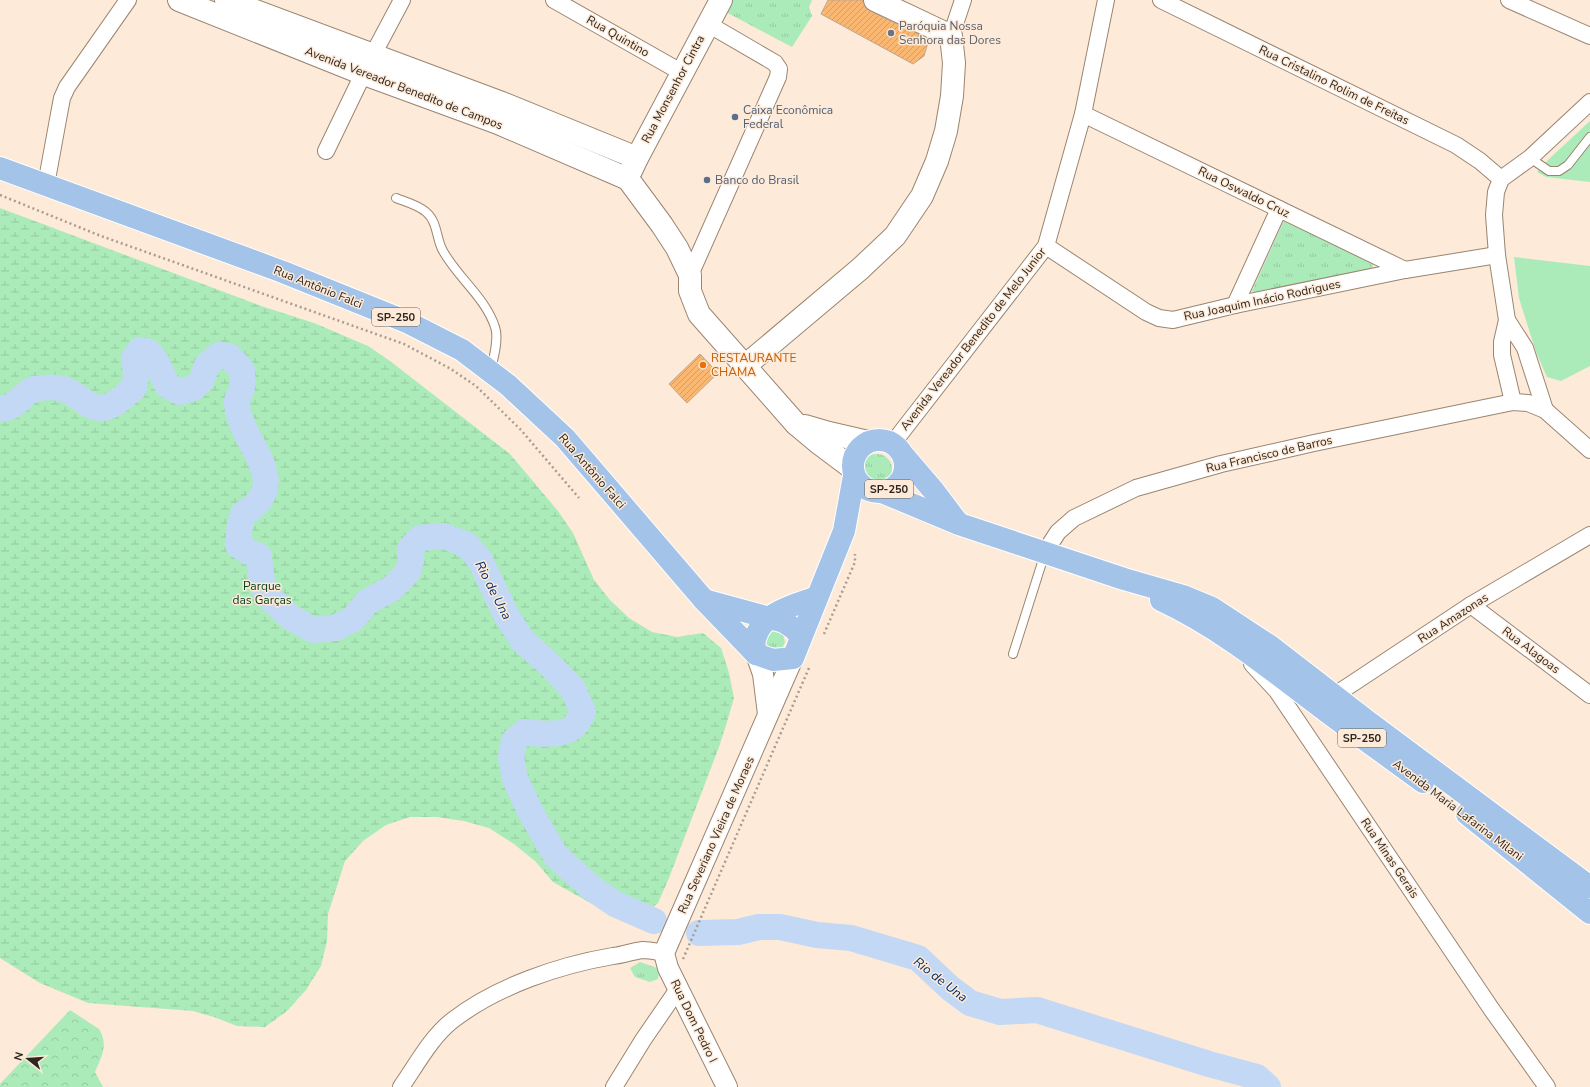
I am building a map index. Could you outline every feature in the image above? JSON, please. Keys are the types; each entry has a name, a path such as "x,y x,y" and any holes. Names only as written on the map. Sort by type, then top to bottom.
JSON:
{"main road":[{"name":"Avenida Vereador Benedito de Campos","path":"179,0 368,64 500,113 637,158"},
{"name":"Avenida Vereador Benedito de Campos","path":"226,0 368,64"},
{"name":"Rua Monsenhor Cintra","path":"628,179 637,158 681,72 720,0"},
{"path":"746,365 860,269 895,236 922,196 937,160 946,131 952,96 954,63 951,36 875,0"},
{"name":"Avenida Vereador Benedito de Campos","path":"500,113 628,179"},
{"name":"Rua Antônio Falci","path":"0,168 283,272 407,322 462,350 508,385 565,438 704,600 756,654 773,660 793,658"},
{"path":"628,179 673,242 690,275 690,291 699,314 746,365 796,424 853,472"},
{"path":"796,424 868,442 880,439 898,449"},
{"name":"SP-250","path":"868,442 856,452 853,472 859,484 866,489 878,492 959,524 1045,552"},
{"name":"SP-250","path":"878,492 897,486 905,472 898,449"},
{"name":"SP-250","path":"898,449 959,524"},
{"name":"Rua Severiano Vieira de Moraes","path":"793,658 844,531 853,472"},
{"name":"Rua Severiano Vieira de Moraes","path":"844,531 878,492"},
{"name":"Avenida Maria Lafarina Milani","path":"1045,552 1124,579 1183,596 1212,608 1270,646 1326,701"},
{"name":"Avenida Maria Lafarina Milani","path":"1124,579 1149,595 1172,606 1224,636 1272,669 1326,701 1579,887 1590,913"},
{"name":"Rua Severiano Vieira de Moraes","path":"756,654 755,640 759,629 769,618 780,610 817,597"},
{"path":"704,600 784,622 801,636"}],"street":[{"path":"46,185 60,106 67,87 128,0"},
{"path":"326,151 368,64 402,0"},
{"name":"Rua Quintino","path":"554,0 681,72"},
{"path":"951,36 963,0"},
{"name":"Avenida Vereador Benedito de Melo Junior","path":"898,449 1046,246 1083,114 1106,0"},
{"name":"Rua Cristalino Rolim de Freitas","path":"1161,0 1456,145 1480,161 1502,179"},
{"path":"1509,0 1590,36"},
{"path":"690,275 778,77 779,69 775,63 708,24"},
{"path":"1513,402 1502,355 1502,342 1507,320 1497,254 1494,215 1496,192 1502,179 1530,158 1590,102"},
{"name":"Rua Oswaldo Cruz","path":"1083,114 1405,270"},
{"path":"1235,305 1279,209"},
{"name":"Rua Joaquim Inácio Rodrigues","path":"1046,246 1146,312 1160,318 1172,320 1235,305 1405,270 1497,254"},
{"path":"1507,320 1525,348 1545,410"},
{"name":"Rua Francisco de Barros","path":"1045,552 1058,532 1074,518 1136,488 1221,464 1306,444 1513,402 1528,403 1545,410 1590,450"},
{"name":"Rua Amazonas","path":"1326,701 1471,605 1590,534"},
{"name":"Rua Alagoas","path":"1471,605 1590,695"},
{"name":"Rua Minas Gerais","path":"1224,636 1277,691 1492,1010 1548,1087"},
{"path":"1270,646 1272,669 1277,691"},
{"name":"Rua Severiano Vieira de Moraes","path":"756,654 764,680 768,718"},
{"name":"Rua Severiano Vieira de Moraes","path":"664,953 793,658"},
{"path":"401,1087 436,1037 453,1020 511,986 564,967 593,959 643,950 664,953"},
{"name":"Rua Dom Pedro I","path":"664,953 668,968 727,1087"},
{"path":"614,1087 643,1040 678,989"}],"lane":[{"path":"1530,158 1549,171 1559,171 1568,165 1590,138"},
{"path":"396,198 427,212 435,225 442,249 450,264 483,302 496,328 496,350 490,372"},
{"path":"1013,654 1045,552"}],"path":[{"path":"0,195 101,236 404,344 451,369 476,386 521,430 579,498"}],"green space":[{"path":"727,0 812,0 809,7 812,16 792,47 722,10"},
{"path":"1590,121 1590,182 1546,177 1537,172 1549,159"},
{"name":"Parque das Garças","path":"0,208 261,306 314,323 368,346 390,361 510,454 558,511 573,533 594,580 610,600 629,618 652,632 677,637 703,633 721,648 729,673 734,698 719,747 658,903 633,924 610,914 553,882 536,862 514,844 489,828 464,821 437,817 410,817 386,825 363,841 345,861 328,914 327,941 321,966 306,990 287,1011 265,1027 237,1026 193,1011 88,1003 40,983 0,958"},
{"path":"1285,218 1373,262 1372,271 1259,294 1252,291"},
{"path":"1514,257 1590,266 1590,366 1561,381 1547,377 1536,352 1519,298"},
{"path":"877,454 888,458 892,469 888,480 877,484 866,480 862,469 866,458"},
{"path":"776,629 783,635 785,642 782,649 768,653 760,637 763,633"},
{"path":"640,962 660,969 658,979 650,982 635,977 630,968"},
{"path":"70,1010 99,1029 102,1035 104,1046 100,1062 95,1072 103,1087 0,1087 0,1084"}],"building":[{"name":"Paróquia Nossa Senhora das Dores","path":"828,0 863,0 865,7 870,11 929,39 924,56 913,64 821,14"},
{"path":"700,354 718,373 687,403 669,384"}],"waterway":[{"name":"Rio de Una","path":"0,409 11,406 34,389 48,387 66,390 94,407 100,408 112,405 134,388 136,374 134,358 140,350 149,352 156,361 167,385 180,392 194,388 201,381 207,365 219,355 229,356 242,370 242,388 237,401 240,418 261,461 265,475 265,489 258,502 243,514 240,525 238,545 259,556 261,577 266,594 290,617 313,630 335,628 353,619 367,602 391,589 408,572 411,560 410,549 420,538 444,536 467,545 480,560 506,615 523,641 550,665 573,689 583,712 576,724 566,731 552,734 524,732 514,741 511,757 515,779 530,811 556,856 593,889 615,904 654,921"},
{"name":"Rio de Una","path":"699,933 738,932 759,927 780,927 817,935 851,938 918,958 950,988 970,1003 1000,1012 1037,1010 1209,1064 1257,1077 1268,1087"}],"place":[{"name":"Paróquia Nossa Senhora das Dores","path":"891,33"},
{"name":"Caixa Econômica Federal","path":"735,117"},
{"name":"Banco do Brasil","path":"707,180"},
{"name":"RESTAURANTE CHAMA","path":"703,365"}]}
